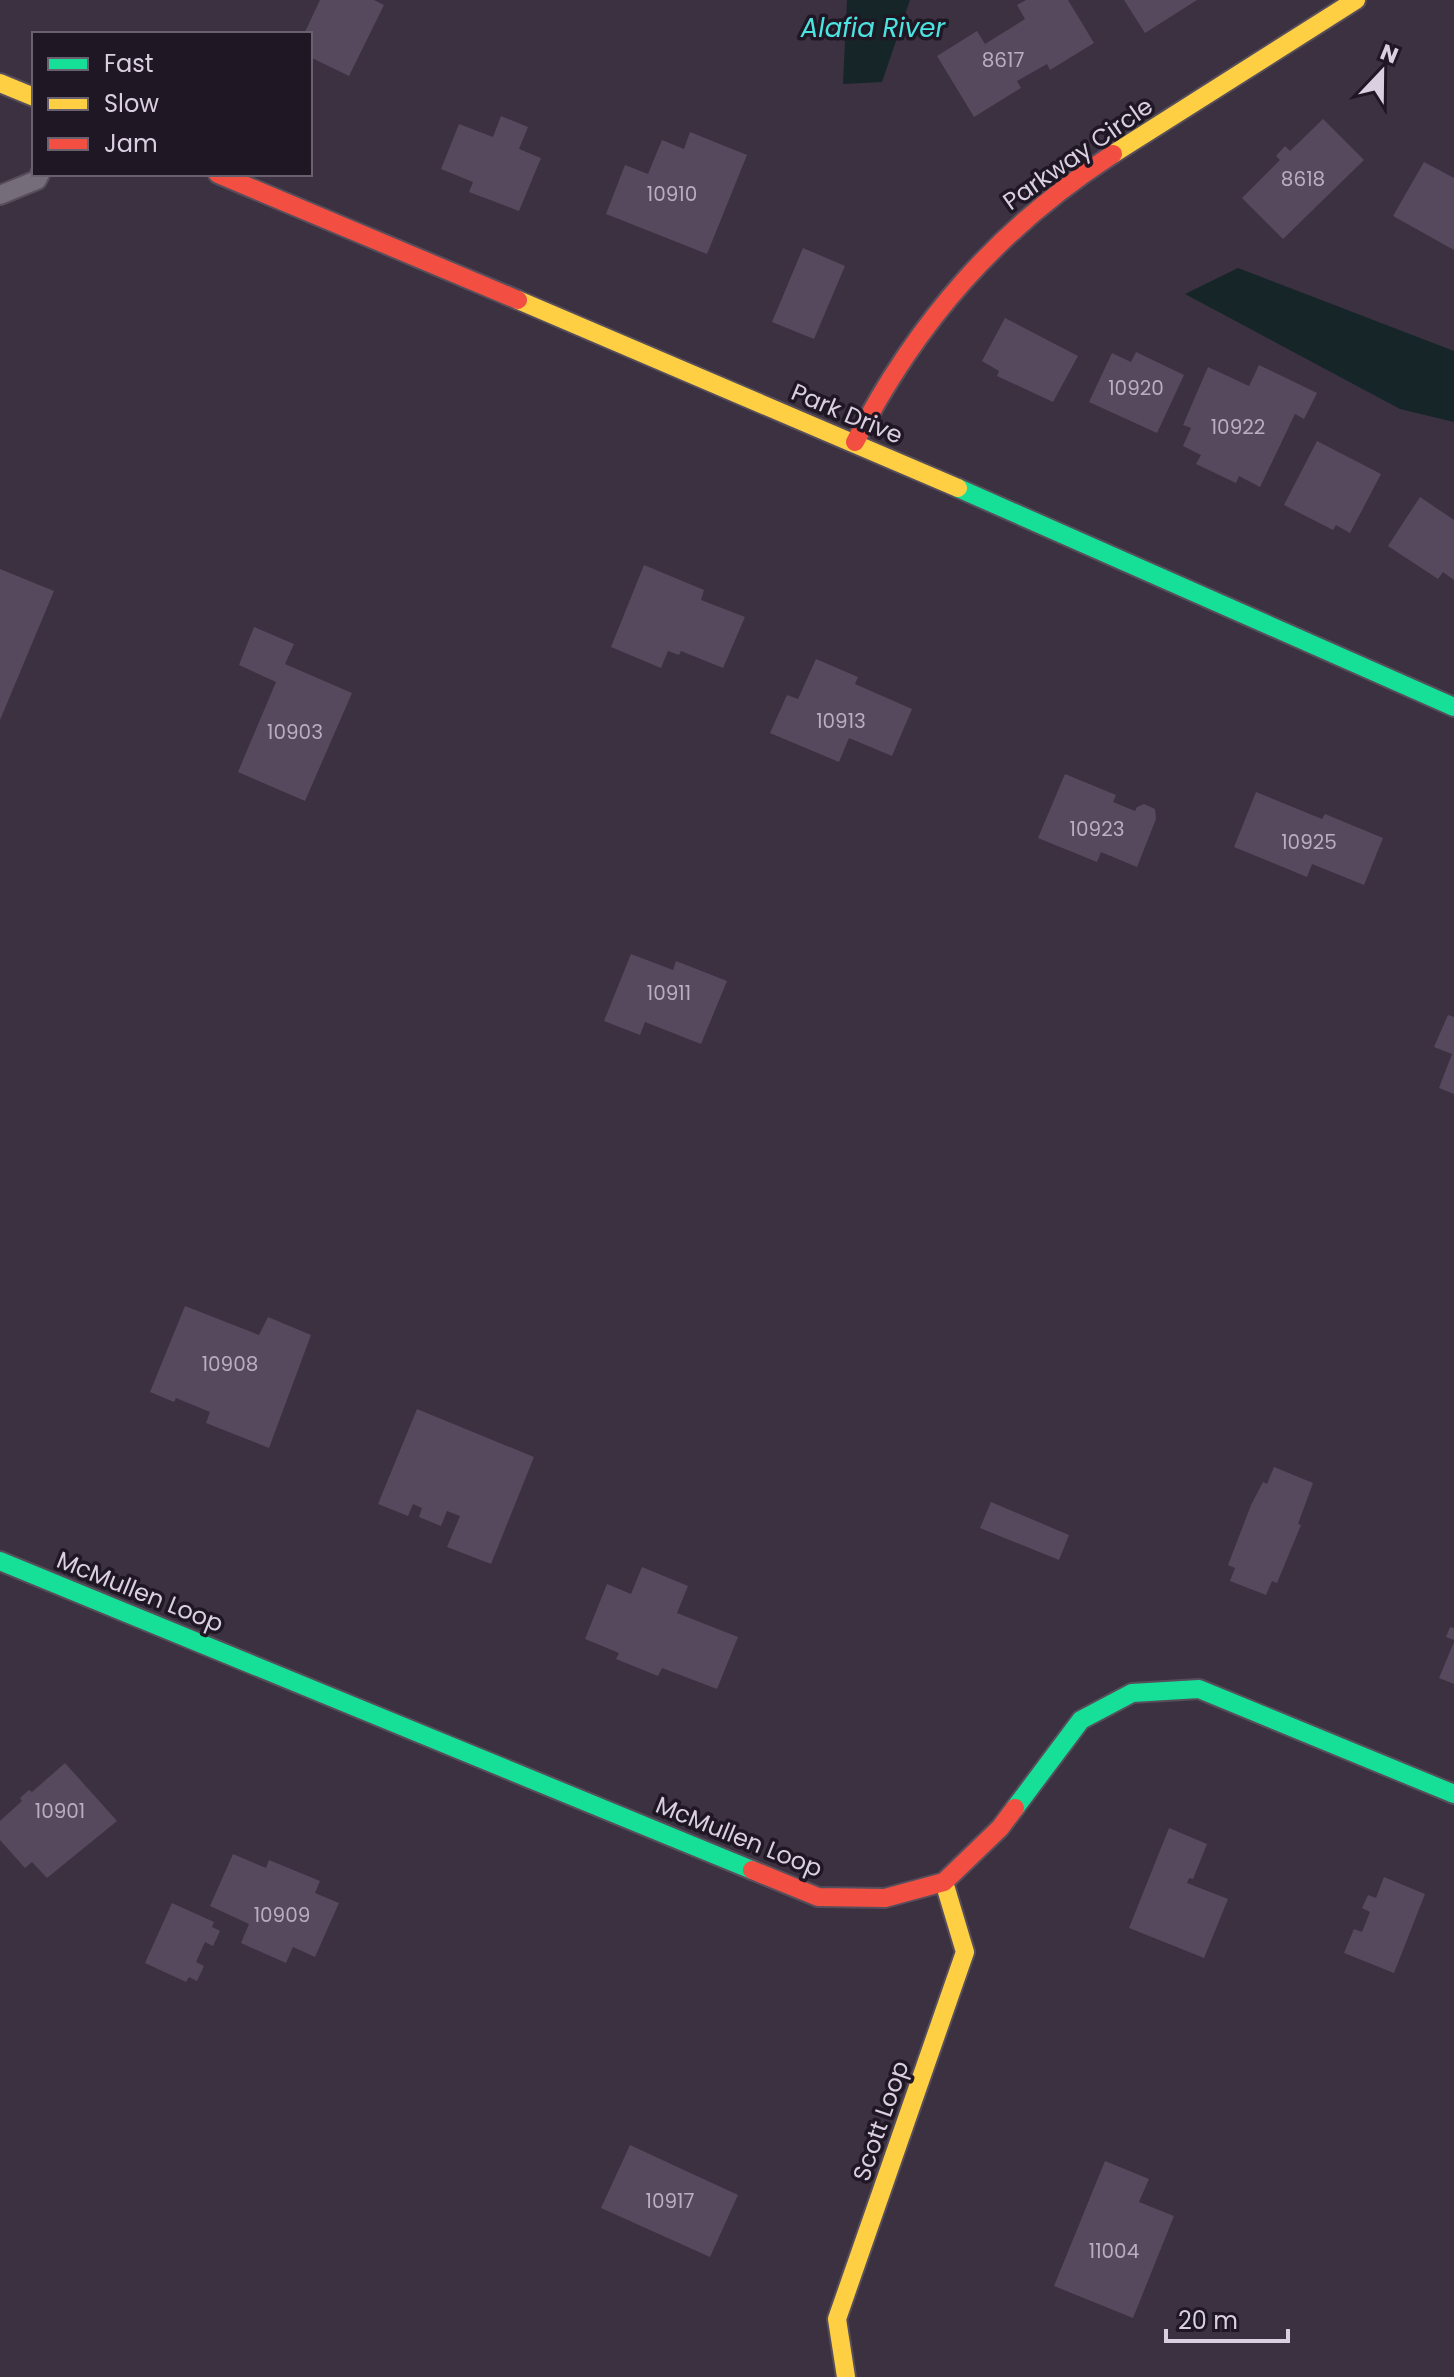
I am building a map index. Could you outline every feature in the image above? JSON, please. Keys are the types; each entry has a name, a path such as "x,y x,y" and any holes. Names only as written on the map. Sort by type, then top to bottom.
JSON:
{"street":[{"name":"Parkway Circle","path":"855,442 878,395 943,300 1004,237 1095,165 1356,0"},
{"path":"0,83 32,96"},
{"name":"Park Drive","path":"223,176 855,442 1454,707"},
{"name":"McMullen Loop","path":"0,1561 818,1897 885,1898 944,1882 1000,1828 1081,1720 1132,1693 1199,1689 1454,1794"},
{"name":"Scott Loop","path":"846,2377 837,2319 965,1952 944,1882"}],"lane":[{"path":"0,195 37,180 39,176"}],"water":[{"name":"Alafia River","path":"847,0 910,0 882,82 843,84"},
{"path":"1238,268 1454,351 1454,422 1400,409 1185,294"}],"building":[{"path":"320,0 374,0 384,5 349,76 312,58 312,32 305,32"},
{"path":"1026,0 1068,0 1094,43 1050,70 1047,64 1017,81 1021,88 974,117 937,56 977,31 985,44 1025,19 1017,5"},
{"path":"1124,0 1197,0 1145,33"},
{"path":"501,116 528,127 519,149 541,158 519,211 469,192 473,182 441,169 459,124 493,137"},
{"path":"1323,119 1364,160 1283,239 1242,198 1280,160 1276,156 1285,146 1290,151"},
{"path":"690,132 747,155 707,254 606,214 625,165 648,174 662,140 684,149"},
{"path":"1424,162 1454,178 1454,250 1393,216"},
{"path":"803,248 845,266 814,339 772,322"},
{"path":"1005,318 1078,356 1053,402 997,376 999,371 982,361"},
{"path":"1136,352 1184,375 1157,433 1089,402 1112,353 1131,362"},
{"path":"1259,365 1317,393 1304,419 1295,414 1260,487 1239,476 1236,483 1196,464 1201,455 1183,446 1191,428 1183,425 1208,367 1249,386"},
{"path":"1317,441 1381,474 1350,533 1336,525 1333,530 1284,505"},
{"path":"1420,497 1454,520 1454,580 1443,572 1438,579 1388,546"},
{"path":"644,565 704,590 701,600 745,617 723,668 681,651 679,655 668,651 661,668 611,647"},
{"path":"0,569 54,591 0,720"},
{"path":"254,627 294,644 285,664 352,693 305,801 238,772 276,682 239,665"},
{"path":"816,659 858,677 855,684 912,709 892,756 849,738 839,762 770,733 787,695 798,699"},
{"path":"1065,774 1116,795 1113,802 1135,811 1144,804 1155,809 1156,819 1137,867 1101,852 1097,862 1038,838"},
{"path":"1256,792 1322,819 1325,814 1383,838 1364,885 1312,864 1307,877 1234,847"},
{"path":"631,954 673,970 676,961 727,981 701,1044 645,1022 640,1035 604,1021"},
{"path":"1448,1015 1454,1017 1454,1094 1439,1088 1452,1054 1434,1047"},
{"path":"185,1306 259,1335 268,1317 311,1335 269,1448 206,1423 210,1412 176,1398 174,1402 150,1392"},
{"path":"417,1409 534,1457 491,1564 447,1547 460,1516 447,1511 441,1526 419,1517 422,1508 413,1504 408,1516 378,1504"},
{"path":"1274,1467 1313,1483 1298,1524 1301,1525 1277,1583 1272,1581 1266,1595 1230,1581 1235,1568 1228,1565 1251,1505 1263,1482 1267,1484"},
{"path":"991,1502 1069,1535 1059,1560 980,1528"},
{"path":"642,1567 688,1586 677,1613 738,1637 717,1689 662,1668 658,1676 616,1659 619,1653 585,1639 607,1584 631,1594"},
{"path":"1450,1627 1454,1628 1454,1640 1446,1637"},
{"path":"1454,1642 1454,1684 1439,1678"},
{"path":"65,1763 117,1821 47,1878 32,1862 25,1868 0,1840 0,1821 22,1801 20,1798 29,1790 32,1792"},
{"path":"1169,1828 1207,1844 1193,1879 1189,1878 1187,1883 1228,1899 1204,1958 1129,1928"},
{"path":"233,1854 266,1868 269,1860 320,1881 315,1893 339,1903 315,1957 293,1947 286,1963 241,1943 249,1924 210,1906"},
{"path":"1384,1877 1425,1894 1394,1973 1344,1953 1354,1929 1362,1932 1370,1912 1362,1908 1368,1895 1376,1898"},
{"path":"172,1903 214,1922 212,1927 220,1931 213,1946 205,1942 196,1962 204,1966 197,1981 189,1977 186,1982 145,1963"},
{"path":"630,2145 738,2195 710,2257 601,2208"},
{"path":"1105,2161 1149,2179 1139,2202 1174,2216 1133,2318 1054,2286"}],"traffic: fast":[{"path":"958,488 1454,707"},
{"path":"0,1561 752,1870"},
{"path":"1015,1808 1081,1720 1132,1693 1199,1689 1454,1794"}],"traffic: slow":[{"path":"1113,154 1356,0"},
{"path":"0,83 32,96"},
{"path":"518,300 958,488"},
{"path":"846,2377 837,2319 965,1952 944,1882"}],"traffic: jam":[{"path":"855,442 905,356 964,280 1033,213 1113,154"},
{"path":"223,176 518,300"},
{"path":"752,1870 818,1897 885,1898 944,1882 1000,1828 1015,1808"}]}
